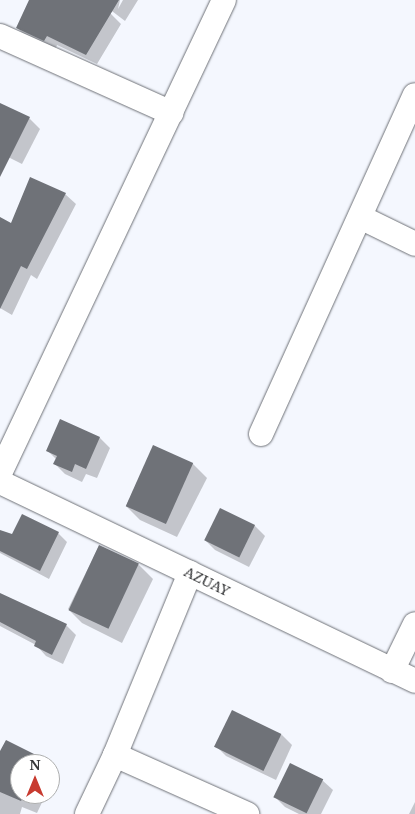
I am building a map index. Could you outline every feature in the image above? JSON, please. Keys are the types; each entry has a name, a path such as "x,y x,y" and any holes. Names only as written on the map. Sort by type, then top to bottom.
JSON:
{"street":[{"path":"0,473 224,0"},
{"path":"0,36 170,113"},
{"path":"262,434 415,95"},
{"path":"360,217 415,244"},
{"name":"AZUAY","path":"0,482 415,681"},
{"path":"87,814 116,755 190,573"},
{"path":"392,671 415,624"},
{"path":"116,755 247,814"}],"building":[{"path":"29,0 119,0 86,55 47,36 44,41 16,28"},
{"path":"0,103 30,117 0,177"},
{"path":"30,177 66,193 27,269 21,266 0,309 0,217 11,223"},
{"path":"60,419 100,437 86,469 75,464 72,472 53,464 57,456 46,451"},
{"path":"153,445 193,463 166,524 126,506"},
{"path":"220,508 255,525 239,557 204,540"},
{"path":"22,514 59,532 40,571 0,551 0,530 12,534"},
{"path":"99,545 139,564 108,629 69,610"},
{"path":"0,593 67,624 52,655 34,646 36,641 0,622"},
{"path":"232,710 281,734 263,771 214,747"},
{"path":"6,740 34,754 10,754 10,796 0,792 0,751"},
{"path":"290,763 323,779 307,813 273,797"}]}
